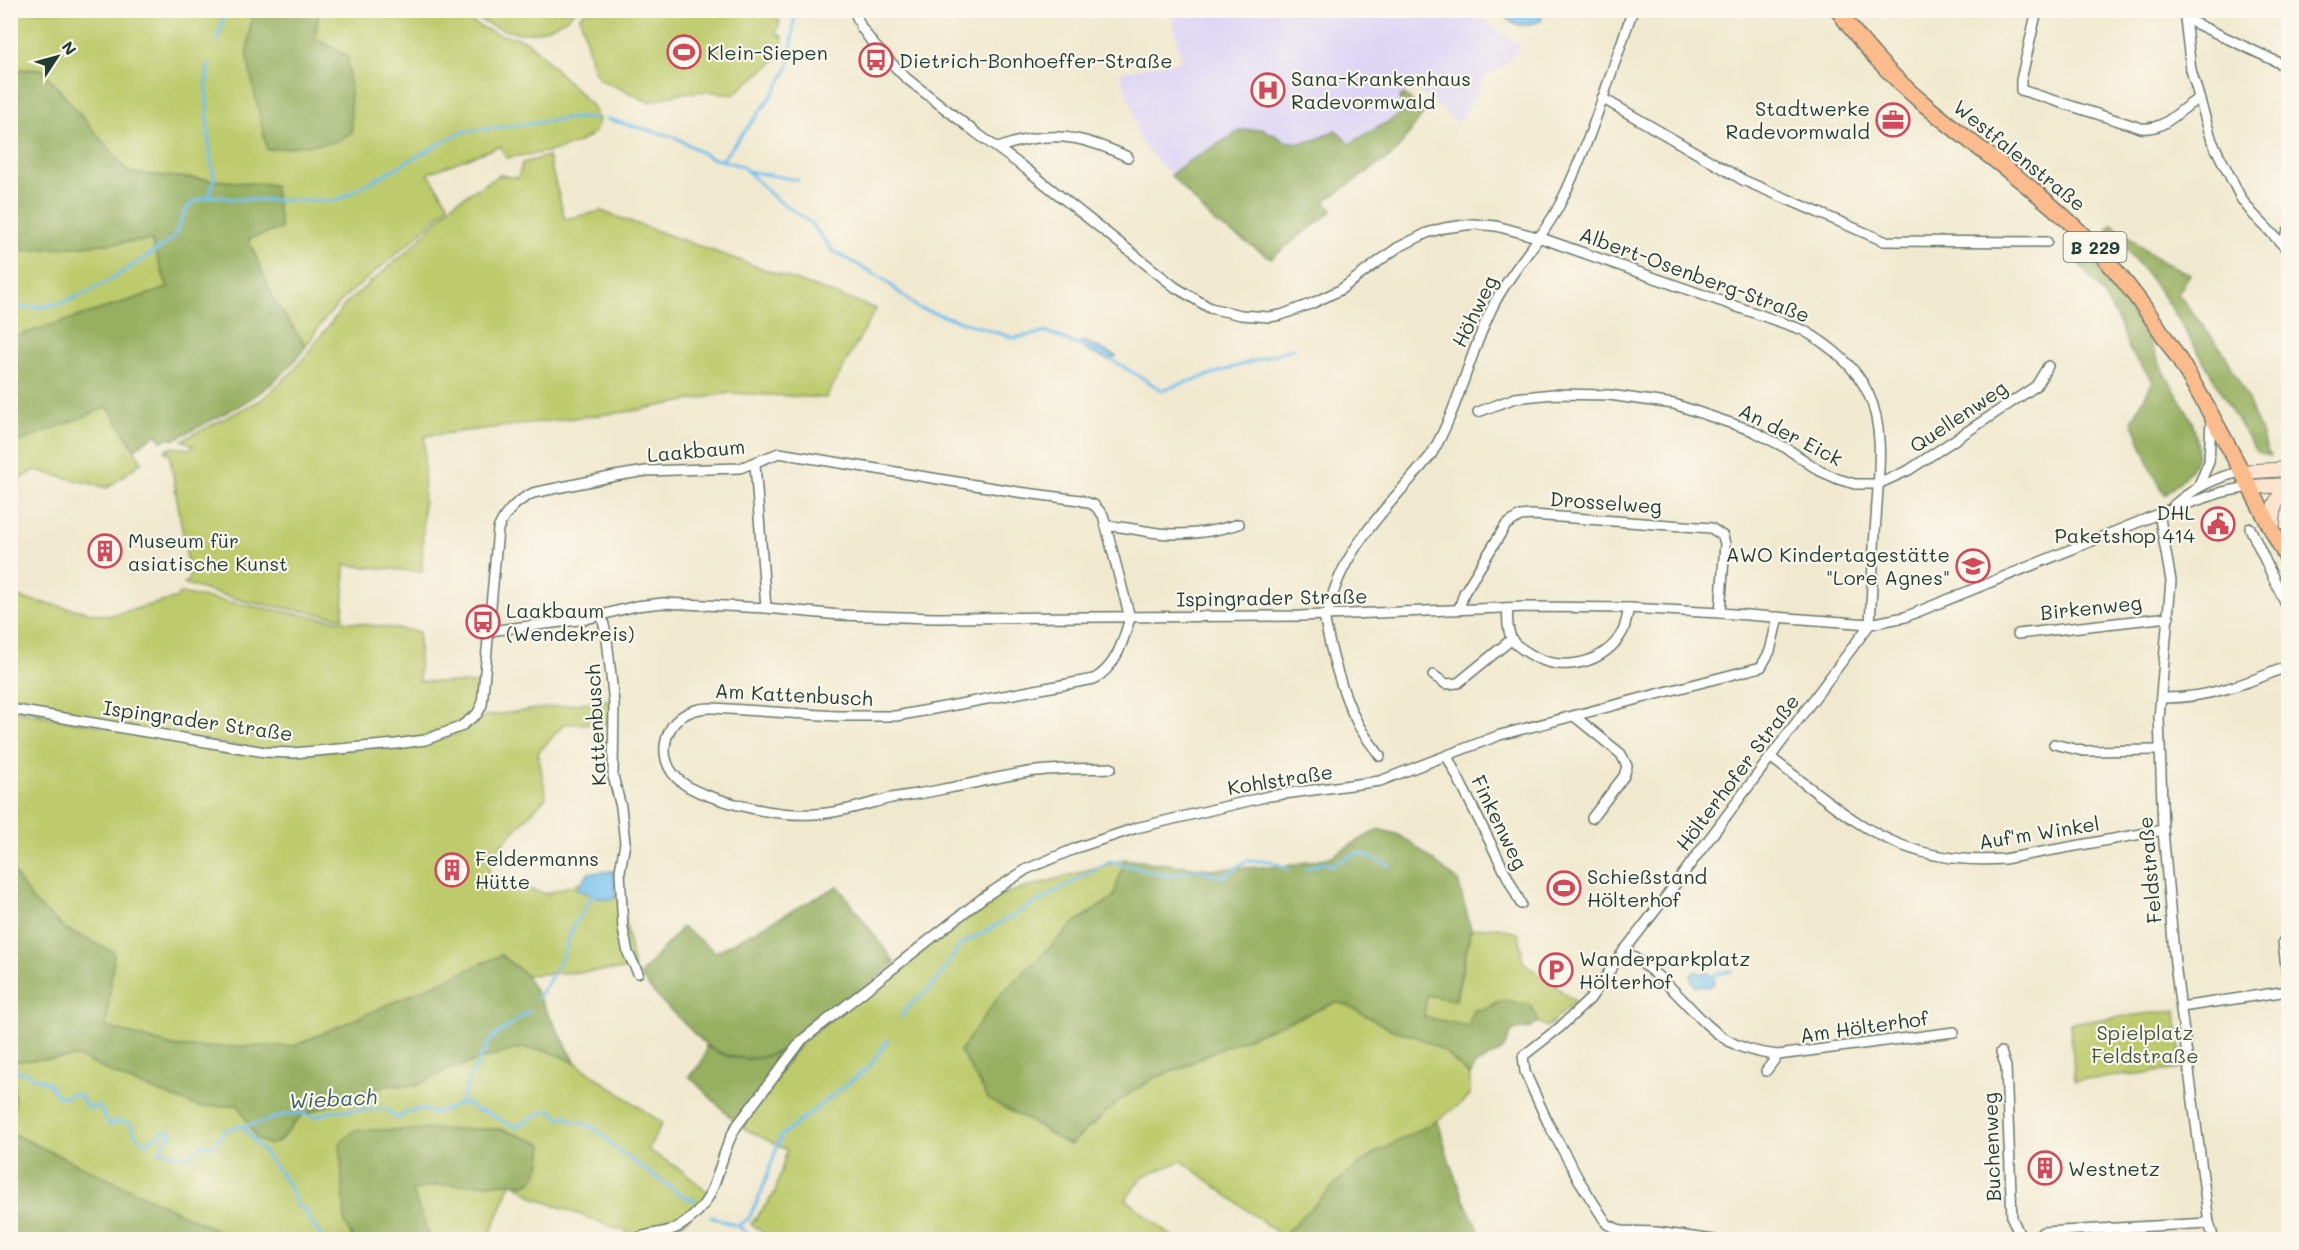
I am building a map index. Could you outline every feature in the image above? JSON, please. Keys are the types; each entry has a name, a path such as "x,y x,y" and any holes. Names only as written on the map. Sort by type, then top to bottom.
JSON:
{"main road":[{"name":"Westfalenstraße","path":"1838,10 1869,50 1909,91 2048,203 2094,247 2127,285 2162,334 2211,416 2289,560"}],"street":[{"path":"854,10 867,35 887,60 930,98 999,148 1175,287 1210,308 1241,315 1269,317 1281,315 1340,290 1397,248 1427,233 1444,228 1488,224 1541,238"},
{"name":"Höhweg","path":"1326,615 1341,574 1371,526 1439,442 1461,388 1473,348 1494,304 1508,280 1541,238 1562,200 1590,134 1633,10"},
{"path":"2037,10 2021,80 2021,90 2141,128 2152,129 2161,126 2186,105 2198,99"},
{"path":"2185,15 2289,67"},
{"path":"2185,15 2187,47 2198,99 2212,141 2242,200 2285,247"},
{"path":"1602,98 1743,180 1884,241 2047,242"},
{"path":"999,148 1021,140 1059,137 1086,140 1128,157"},
{"path":"2285,247 2289,231"},
{"name":"Albert-Osenberg-Straße","path":"1541,238 1803,330 1825,343 1843,359 1868,393 1878,430 1878,484 1869,624"},
{"name":"Quellenweg","path":"1878,484 1909,470 2036,386 2048,366"},
{"name":"An der Eick","path":"1478,412 1515,398 1553,394 1609,395 1653,400 1674,404 1751,430 1786,448 1820,471 1838,479 1855,484 1878,484"},
{"path":"2198,487 2210,462 2211,416"},
{"name":"Laakbaum","path":"489,631 498,529 509,510 522,499 533,493 615,476 685,469 722,470 755,464 779,453 1080,500 1094,505 1103,515 1130,618"},
{"path":"755,464 766,608"},
{"path":"2163,512 2198,487 2220,477 2241,472 2289,469"},
{"path":"2163,512 2223,492 2249,487 2287,485"},
{"path":"2272,531 2275,504 2279,494 2287,485"},
{"name":"Ispingrader Straße","path":"10,708 265,752 309,753 425,740 460,727 477,714 482,705 489,631 602,616 636,606 663,603 766,608 840,615 1130,618 1326,615 1508,608 1629,608 1869,624 1905,617 1996,578 2163,512"},
{"name":"Feldstraße","path":"2163,512 2171,581 2159,750 2163,830 2181,1007 2209,1223 2214,1239"},
{"name":"Drosselweg","path":"1459,609 1464,593 1506,525 1520,516 1532,515 1703,527 1717,531 1723,536 1725,544 1720,613"},
{"path":"1106,526 1124,526 1158,533 1185,534 1220,530 1239,524"},
{"path":"2250,528 2289,609"},
{"path":"1508,608 1507,625 1512,639 1518,646 1546,662 1555,664 1579,663 1596,657 1611,645 1623,630 1629,608"},
{"path":"1326,615 1333,653 1353,715 1380,756"},
{"name":"Kattenbusch","path":"602,616 607,639 614,704 613,776 621,807 625,843 620,871 623,929 628,953 638,973"},
{"name":"Kohlstraße","path":"634,1239 669,1232 683,1224 704,1206 717,1182 724,1151 732,1134 802,1040 984,897 1026,870 1079,847 1136,828 1260,798 1380,781 1500,735 1761,667 1770,651 1778,617"},
{"name":"Birkenweg","path":"2018,634 2169,617"},
{"name":"Am Kattenbusch","path":"1111,768 1030,772 891,798 837,812 814,814 758,811 735,806 684,786 677,780 669,766 666,744 670,730 681,716 689,711 702,708 836,716 896,716 1094,679 1111,665 1118,654 1130,618"},
{"name":"Hölterhofer Straße","path":"1617,1234 1601,1218 1536,1099 1525,1072 1523,1056 1580,1009 1869,624"},
{"path":"1433,675 1446,684 1458,683 1512,639"},
{"path":"2161,698 2217,692 2289,666"},
{"path":"1574,716 1621,754 1627,766 1624,776 1592,818"},
{"path":"2054,744 2083,751 2159,750"},
{"name":"Finkenweg","path":"1448,756 1521,904"},
{"name":"Auf'm Winkel","path":"1770,757 1848,816 1879,836 1904,848 1933,856 1976,860 2004,859 2163,830"},
{"path":"2289,933 2283,942 2289,983"},
{"name":"Am Hölterhof","path":"1624,950 1660,977 1716,1034 1750,1051 1778,1055 1954,1032"},
{"path":"2181,1007 2289,991"},
{"name":"Buchenweg","path":"2001,1052 2006,1067 2012,1218 2022,1239"},
{"name":"Am Hölterhof","path":"1766,1071 1778,1055"},
{"path":"2033,1239 2043,1232 2209,1223"},
{"path":"1617,1234 1714,1239"}],"shaded area":[{"name":"Sana-Krankenhaus Radevormwald","path":"1169,11 1473,11 1471,12 1520,45 1508,63 1487,75 1459,123 1414,87 1399,98 1407,111 1349,145 1336,130 1315,140 1299,143 1285,141 1263,129 1184,164 1171,175 1140,142 1133,109 1120,72 1181,61"}],"green space":[{"name":"Klein-Siepen","path":"588,10 777,11 774,15 780,22 776,33 783,37 779,57 733,95 690,92 649,102 599,79 593,68 580,16"},
{"path":"10,11 252,11 247,57 349,89 348,57 315,38 319,11 451,11 483,28 501,35 519,38 531,44 592,106 599,120 595,132 564,148 506,158 500,146 428,173 449,205 414,239 344,298 320,325 306,346 275,302 248,238 274,185 129,173 42,69 11,70"},
{"path":"252,11 319,11 315,38 348,57 352,132 336,142 267,150 247,57"},
{"path":"461,11 575,11 555,25 530,33 518,33 496,27"},
{"path":"42,69 129,173 274,185 281,229 248,239 275,302 306,346 293,363 262,391 229,412 173,440 170,437 161,441 156,434 135,449 108,407 11,445 11,418 19,414 11,392 11,338 168,288 151,240 11,252 11,70"},
{"path":"1404,94 1424,113 1394,154 1325,201 1332,211 1271,258 1214,222 1171,175 1184,164 1242,130 1263,129 1285,141 1299,143 1315,140 1336,130 1349,144 1407,111 1399,98"},
{"path":"548,156 565,219 601,211 876,309 826,398 730,393 632,411 425,436 422,572 345,565 343,618 244,601 184,584 189,580 189,571 169,451 166,453 165,450 173,447 191,449 194,446 182,440 261,400 294,370 347,302 410,249 455,202 500,175 518,178 522,163"},
{"path":"2112,224 2161,261 2190,274 2178,294 2225,354 2248,399 2270,457 2256,452 2172,308 2131,255 2107,230"},
{"path":"151,240 168,288 11,338 11,252"},
{"path":"2074,241 2117,289 2150,342 2191,419 2197,444 2195,462 2184,477 2165,495 2153,473 2132,421 2153,381 2130,351 2118,320 2100,289 2067,249"},
{"path":"108,406 142,462 107,488 35,470 11,485 11,445"},
{"path":"179,593 308,616 419,632 419,681 480,684 476,706 468,718 425,737 396,743 267,751 11,707 10,596 108,616 177,598"},
{"path":"611,699 611,723 564,724 538,753 546,797 488,859 490,877 546,894 616,870 634,969 526,975 501,955 294,1046 177,1047 106,1027 114,952 67,930 34,902 11,869 10,710 264,754 395,747 447,738 479,717"},
{"path":"1379,829 1399,835 1413,844 1458,881 1471,929 1455,1000 1427,995 1424,1017 1468,1026 1474,1010 1485,1009 1504,1000 1530,1005 1538,1018 1538,1022 1529,1028 1512,1031 1503,1050 1476,1064 1470,1076 1443,1050 1415,1036 1392,1030 1345,1004 1335,1003 1154,1078 1121,1099 1069,1145 989,1100 960,1051 998,997 1076,922 1113,898 1125,859 1209,869 1288,866 1330,857"},
{"path":"1125,859 1113,898 1076,922 1033,1123 1070,1145 1121,1099 1154,1078 1335,1003 1345,1004 1392,1030 1415,1036 1443,1050 1470,1076 1470,1095 1283,1237 1182,1161 1143,1176 1126,1199 1175,1239 772,1239 751,1224 775,1193 787,1150 739,1126 803,1041 987,899"},
{"path":"11,869 34,902 67,930 114,952 106,1027 177,1047 294,1046 501,955 526,975 576,1063 548,1051 520,1048 449,1069 416,1086 386,1085 302,1115 279,1141 269,1145 257,1139 238,1105 199,1107 127,1080 79,1057 15,1061 13,1134 219,1231 224,1239 11,1239"},
{"path":"838,886 895,963 812,1031 779,1051 762,1057 744,1058 726,1055 707,1045 660,1000 640,975 682,927 716,952"},
{"path":"1498,927 1519,934 1523,962 1575,1001 1547,1027 1538,1022 1538,1018 1516,1005 1502,1001 1487,1008 1468,1026 1424,1017 1426,995 1456,1000 1471,929"},
{"name":"Spielplatz Feldstraße","path":"2176,1010 2182,1069 2075,1081 2070,1023"},
{"path":"799,1043 737,1124 689,1076 703,1059 706,1046 731,1057 753,1059"},
{"path":"520,1048 548,1051 576,1063 662,1123 648,1150 683,1171 710,1194 683,1223 637,1236 535,1198 518,1185 532,1178 539,1170 543,1144 500,1129 345,1223 353,1239 224,1239 219,1231 13,1134 15,1061 79,1057 127,1080 199,1107 239,1105 257,1139 279,1141 302,1115 386,1085 416,1086 449,1069"},
{"path":"1438,1120 1456,1181 1484,1239 1279,1239 1345,1175 1372,1155"},
{"path":"500,1129 543,1144 537,1174 528,1183 520,1185 511,1183 437,1185 412,1190 429,1236 428,1239 353,1239 345,1223 340,1143 355,1130"},
{"path":"511,1183 489,1238 491,1239 428,1239 429,1235 412,1190 437,1185"}],"water":[{"path":"1500,11 1543,11 1541,21 1519,25 1510,21"},
{"path":"1084,341 1116,356 1109,360 1092,353 1079,343"},
{"path":"612,871 615,878 615,899 603,899 576,889 589,873"},
{"path":"1698,971 1700,974 1708,972 1714,978 1714,983 1709,987 1695,986 1690,976"}],"waterway":[{"path":"217,40 226,10"},
{"path":"723,159 783,78 790,62 795,10"},
{"path":"208,197 214,181 207,106 209,63"},
{"path":"10,306 42,307 57,304 97,287 171,240 186,210 200,199 219,197 336,201 461,132 573,118 595,118"},
{"path":"607,119 675,137 709,157 742,166 775,198 810,222 833,251 882,278 918,308 1014,338 1047,332 1083,347"},
{"path":"747,171 798,180"},
{"path":"1109,358 1162,390 1295,348"},
{"path":"1305,869 1324,862 1330,866 1357,853 1390,866"},
{"path":"902,1017 905,1009 928,990 944,971 959,946 1110,861 1168,876 1196,869 1223,877 1246,861 1271,861 1288,869"},
{"path":"537,998 561,959 573,927 594,893"},
{"path":"1708,979 1731,971"},
{"path":"461,1103 468,1081 491,1039 529,1011"},
{"path":"738,1226 749,1218 761,1193 781,1136 869,1067 888,1040"},
{"name":"Wiebach","path":"10,1065 13,1068"},
{"name":"Wiebach","path":"17,1070 48,1083 57,1096 64,1097 73,1094 81,1097 88,1109 98,1105 110,1125 120,1121 129,1123 137,1136 145,1143 165,1131 171,1131 172,1134 165,1140 159,1151 189,1156 201,1145 213,1146 223,1132 231,1128 251,1125 283,1115 299,1113 315,1117 333,1111 387,1109 398,1119 406,1112 424,1109 432,1113 461,1103 470,1105 475,1110 486,1112 515,1127 551,1110 559,1118 567,1116 571,1121 577,1121 596,1129 614,1148 685,1197 694,1200"},
{"path":"243,1127 274,1165 288,1185 297,1206 305,1209 312,1224 324,1240"},
{"name":"Wiebach","path":"711,1217 738,1226 757,1240"}],"place":[{"name":"Klein-Siepen","path":"684,52"},
{"name":"Dietrich-Bonhoeffer-Straße","path":"876,60"},
{"name":"Sana-Krankenhaus Radevormwald","path":"1268,90"},
{"name":"Stadtwerke Radevormwald","path":"1893,120"},
{"name":"DHL Paketshop 414","path":"2218,524"},
{"name":"Museum für asiatische Kunst","path":"105,551"},
{"name":"AWO Kindertagestätte \"Lore Agnes\"","path":"1973,566"},
{"name":"Laakbaum (Wendekreis)","path":"483,622"},
{"name":"Feldermanns Hütte","path":"452,870"},
{"name":"Schießstand Hölterhof","path":"1564,888"},
{"name":"Wanderparkplatz Hölterhof","path":"1556,970"},
{"name":"Westnetz","path":"2045,1168"}]}
